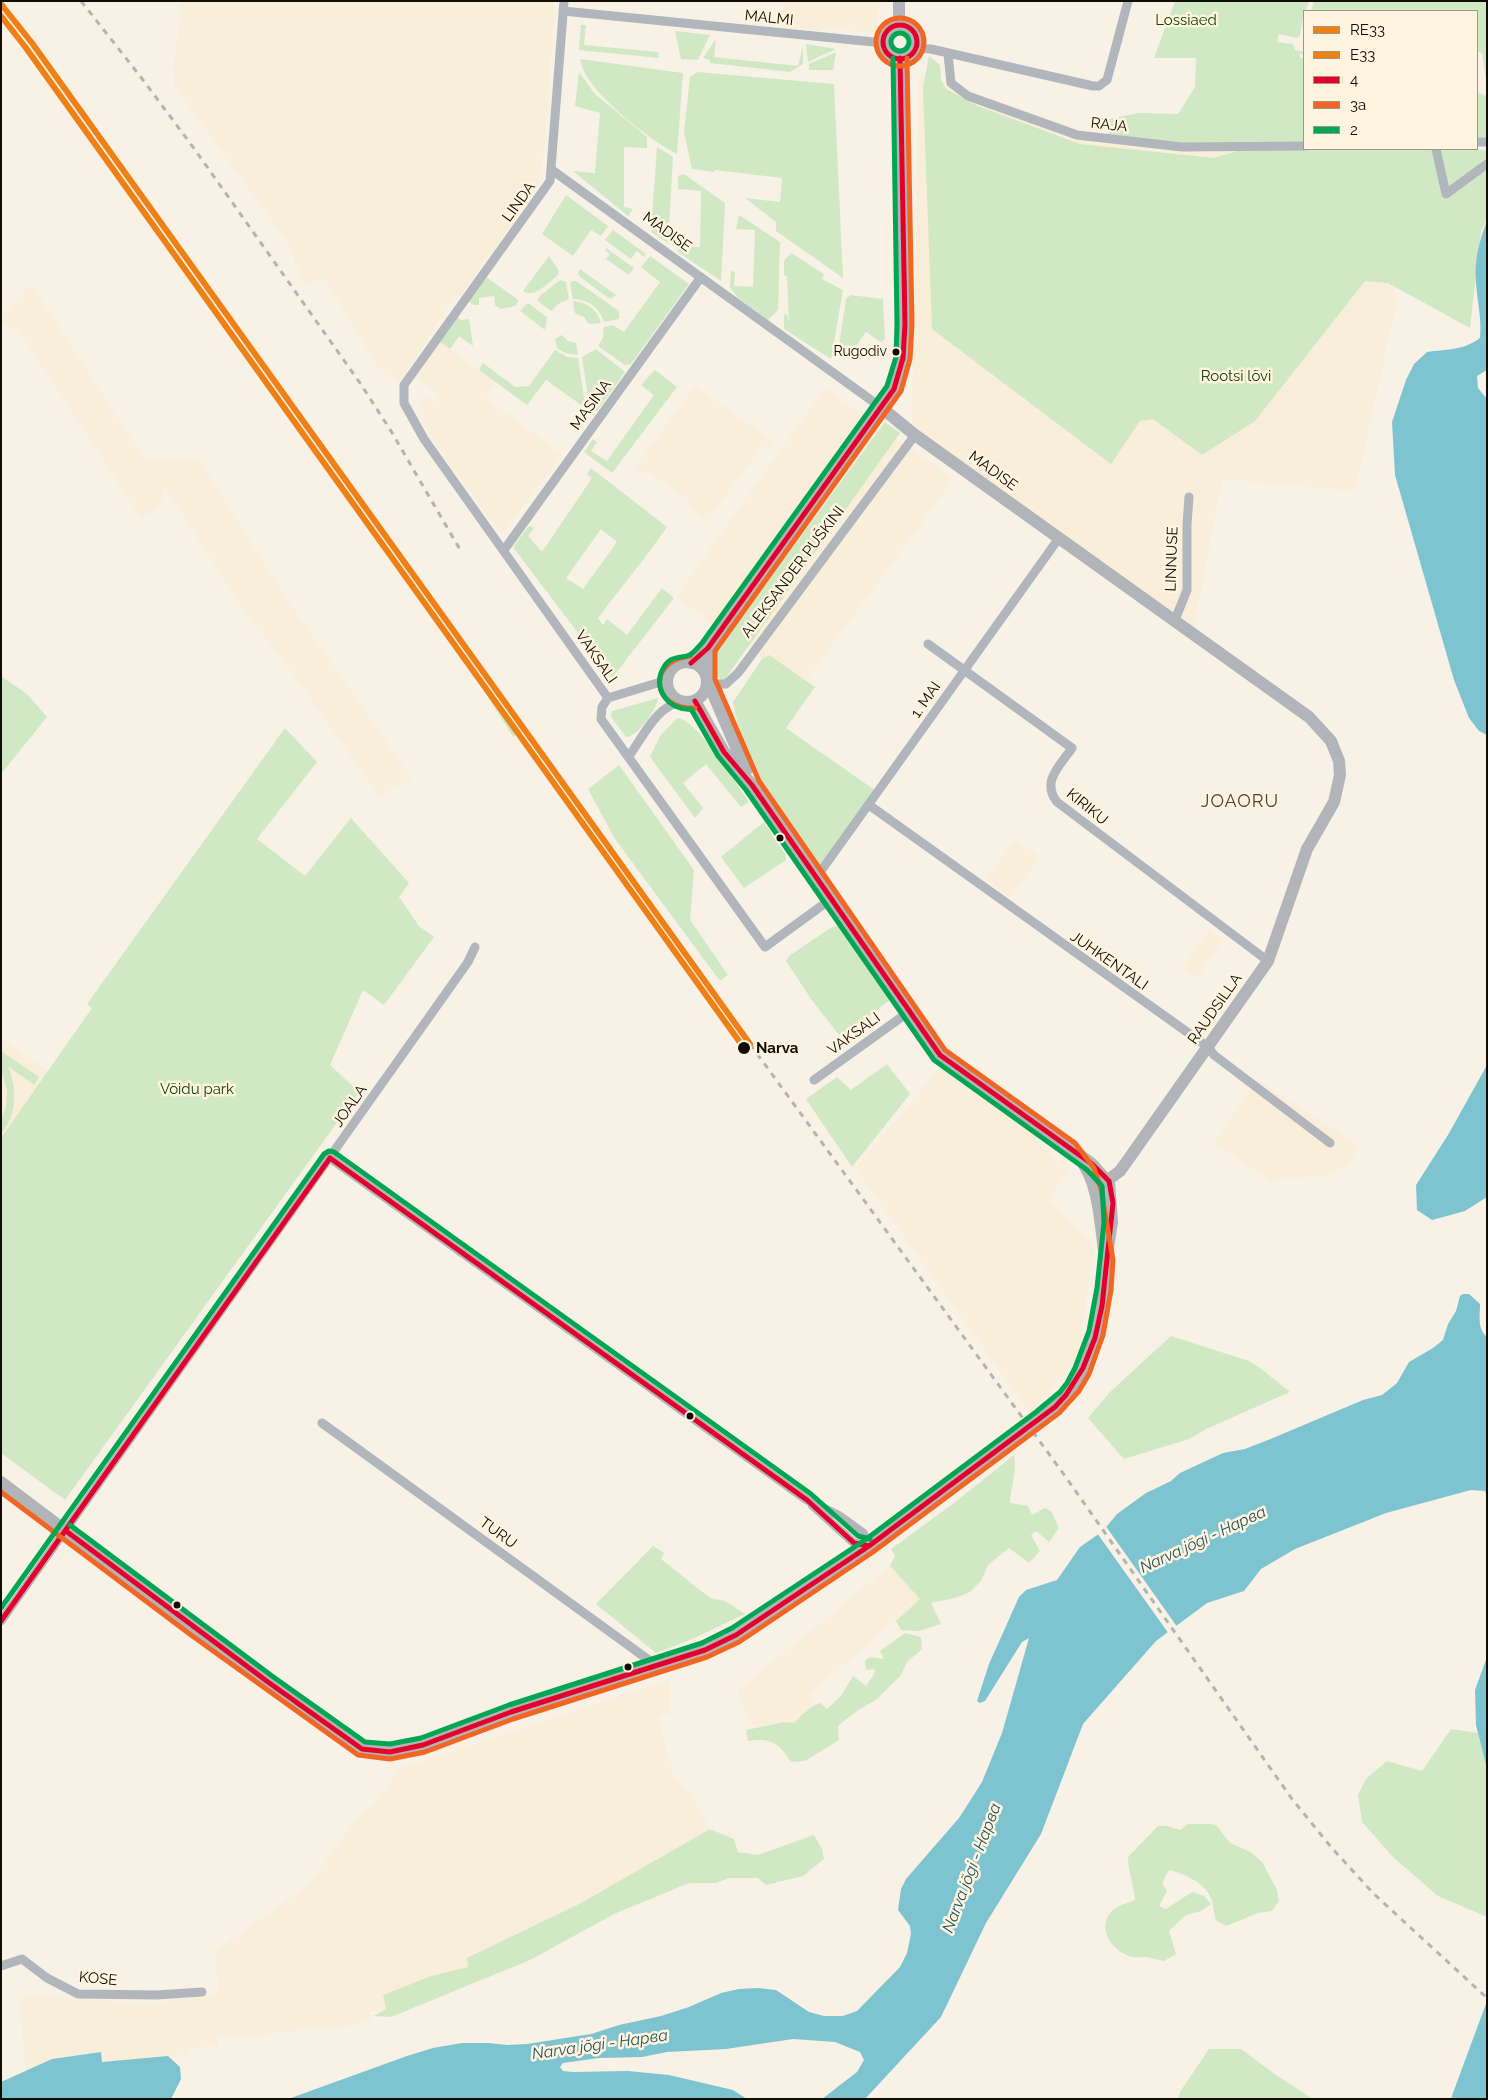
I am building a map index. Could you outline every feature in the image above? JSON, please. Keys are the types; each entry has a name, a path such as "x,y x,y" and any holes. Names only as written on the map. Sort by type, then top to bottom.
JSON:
{"street":[{"path":"899,1 899,25"},
{"path":"916,48 1099,86 1107,80 1128,1"},
{"name":"MALMI","path":"564,6 884,43"},
{"name":"LINDA","path":"404,385 547,186 552,170 564,6"},
{"path":"899,25 910,28 914,32 917,43 916,48 909,56 900,58 887,52 884,43 886,33 894,26 899,25"},
{"name":"RAJA","path":"948,54 950,83 968,96 1077,135 1182,147 1303,146"},
{"name":"ALEKSANDER PUŠKINI","path":"690,663 708,648 894,389 903,358 905,324 900,58"},
{"path":"1436,150 1446,194 1487,164"},
{"name":"MADISE","path":"552,170 882,408 914,435 1176,620 1309,717 1331,741 1339,761 1338,789 1334,802 1314,836"},
{"name":"MASINA","path":"504,550 701,277"},
{"name":"VAKSALI","path":"404,385 404,403 424,439 608,698 602,707 601,719 765,947 831,900"},
{"name":"ALEKSANDER PUŠKINI","path":"707,680 716,684 726,684 738,673 914,435"},
{"name":"LINNUSE","path":"1176,620 1188,590 1187,524 1190,497"},
{"name":"1. MAI","path":"816,878 1059,538"},
{"name":"KIRIKU","path":"928,644 1072,748 1051,778 1049,788 1051,795 1057,802 1268,961"},
{"path":"629,756 663,709 672,703 695,701 704,693 707,680 708,648"},
{"path":"682,702 670,694 667,680 668,675 675,666 685,662 702,668 752,785"},
{"path":"608,698 667,680"},
{"path":"1,1482 260,1676 362,1749 390,1752 423,1745 511,1712 705,1650 736,1635 869,1546 1027,1429 1065,1397 1082,1371 1096,1333 1112,1225 1108,1181 1092,1164 940,1055 752,785 724,752 695,701"},
{"name":"JUHKENTALI","path":"868,805 1208,1048 1214,1055 1330,1143"},
{"name":"RAUDSILLA","path":"1108,1181 1120,1171 1268,961 1314,836"},
{"name":"JOALA","path":"1,1621 468,962 475,947"},
{"name":"VAKSALI","path":"814,1080 910,1011"},
{"path":"1071,1149 1082,1162 1093,1189 1106,1261"},
{"path":"330,1158 807,1500 854,1543 869,1546"},
{"path":"1093,1189 1098,1194 1104,1194 1108,1191 1108,1181"},
{"name":"TURU","path":"322,1423 656,1666"},
{"path":"807,1500 838,1515 863,1533 869,1546"},
{"name":"KOSE","path":"1,1966 22,1959 47,1978 78,1994 156,1995 202,1992"}],"shaded area":[{"path":"182,1 555,1 545,143 538,185 490,259 487,257 460,296 456,294 399,383 378,367 324,278 304,284 286,240 175,87 173,68"},
{"path":"784,1 880,1 876,32 782,28"},
{"path":"919,74 1108,139 1303,150 1379,150 1396,305 1355,491 1222,479 1194,627 912,426"},
{"path":"31,284 146,461 200,461 288,601 413,780 395,786 380,797 276,650 253,624 164,486 160,505 141,518 23,337 1,319"},
{"path":"438,341 496,383 485,398 562,454 502,535 442,454 416,410 426,396 435,403 440,396 415,375"},
{"path":"695,386 774,442 770,449 763,445 707,521 687,506 690,501 647,471 644,474 635,468"},
{"path":"825,388 954,479 801,687 676,597"},
{"path":"1015,839 1040,857 1010,897 986,879"},
{"path":"1209,930 1223,941 1196,979 1182,969"},
{"path":"1,1038 48,1071 1,1138"},
{"path":"940,1068 1034,1132 1037,1143 1070,1169 1049,1199 1094,1245 1082,1335 1073,1363 1030,1413 855,1168"},
{"path":"1257,1080 1360,1146 1346,1166 1323,1176 1286,1178 1271,1182 1214,1143"},
{"path":"890,1566 921,1599 808,1695 815,1705 799,1717 795,1723 784,1722 757,1727 748,1718 737,1691"},
{"path":"669,1680 671,1708 669,1713 658,1718 674,1776 690,1793 710,1829 581,1903 468,1958 468,1967 431,1976 383,1995 386,2009 370,2012 371,2021 328,2031 327,2027 259,2035 217,2035 218,2046 188,2048 188,2054 102,2062 100,2052 52,2059 26,2072 19,1999 30,1995 148,2004 218,1993 216,1951 307,1886 360,1815 373,1806 400,1768"}],"green space":[{"name":"Lossiaed","path":"1175,1 1309,1 1306,10 1303,10 1300,36 1296,38 1279,34 1277,42 1293,44 1295,50 1303,52 1303,54 1300,54 1300,58 1303,58 1303,146 1229,147 1108,139 1109,119 1139,113 1178,114 1195,87 1196,58 1154,58"},
{"path":"1314,1 1487,1 1487,86 1482,53 1478,51 1478,10 1311,10"},
{"path":"581,25 586,25 584,45 658,52 659,58 579,50"},
{"path":"675,31 710,35 698,60 681,59"},
{"path":"716,39 714,57 798,66 803,47 803,64 790,72 710,63 710,60 703,58"},
{"path":"806,44 836,49 808,62"},
{"path":"836,52 833,70 809,70 809,64"},
{"name":"Rootsi lõvi","path":"929,56 940,65 941,80 946,89 978,106 1080,144 1214,158 1241,150 1487,150 1487,219 1481,231 1470,328 1388,283 1365,281 1255,421 1202,455 1153,419 1140,421 1111,464 932,329 923,88"},
{"path":"580,59 683,73 677,154 651,138 605,99 584,71"},
{"path":"579,72 595,94 647,137 647,148 624,147 624,207 633,209 628,216 573,171 595,173 600,113 575,106"},
{"path":"697,72 834,84 843,278 776,231 776,222 745,198 780,202 782,178 692,169 684,132 690,77"},
{"path":"1478,92 1487,96 1487,142 1478,142"},
{"path":"657,147 673,157 668,243 651,232"},
{"path":"684,174 725,203 721,281 678,252 676,238 679,237 680,247 700,247 701,191 678,189 678,176"},
{"path":"566,195 608,226 601,236 591,230 573,256 542,234"},
{"path":"739,215 780,242 778,310 768,320 738,298 730,287 731,271 735,272 734,286 753,287 755,230 736,229"},
{"path":"613,230 646,254 644,257 637,251 631,259 605,240"},
{"path":"606,248 634,268 629,275 606,259 610,254 605,250"},
{"path":"791,253 824,274 822,279 843,290 831,359 784,329 784,315 787,314 789,321 787,276 784,275 784,261"},
{"path":"549,256 559,271 558,275 537,291 527,293 523,291"},
{"path":"650,256 689,284 631,364 625,365 598,346 603,338 604,327 613,325 624,332 660,282 641,267"},
{"path":"580,269 616,295 610,299 579,276"},
{"path":"486,277 517,299 518,302 515,306 501,309 495,305 494,296 479,298 479,305 473,305 468,301"},
{"path":"560,280 566,282 569,299 558,304 551,311 539,302 538,299"},
{"path":"572,281 576,281 619,311 619,319 604,322 600,312 593,305 573,299 570,284"},
{"path":"851,295 883,299 885,339 881,342 866,332 847,359 838,352 846,299"},
{"path":"573,301 591,307 601,323 589,324 584,317 575,313"},
{"path":"528,303 547,317 545,330 520,311"},
{"path":"457,317 461,320 469,319 473,346 459,336 450,349 438,341"},
{"path":"562,335 568,341 576,343 578,355 565,353 557,348 555,339"},
{"path":"596,349 625,372 597,411 589,404 582,357"},
{"path":"555,350 567,357 578,358 584,407 546,380 527,405 479,370 483,363 515,387 529,386"},
{"path":"655,370 677,387 612,473 584,452 593,439 597,442 591,451 607,461 654,395 641,385"},
{"path":"885,422 900,433 723,682 706,666"},
{"path":"591,468 667,527 598,618 603,625 607,619 627,635 662,588 674,598 612,678 513,547 529,526 534,528 528,536 542,552 592,478 587,474","holes":["601,529 617,542 583,589 566,578"]},
{"path":"769,655 815,687 786,728 876,791 817,873 756,784 742,743 733,702 762,659"},
{"path":"1,676 27,694 47,717 1,774"},
{"path":"485,688 522,731 513,737 483,689"},
{"path":"658,698 646,722 636,733 630,736 626,737 611,717 612,711"},
{"path":"677,718 686,721 706,740 749,802 741,807 706,764 683,783 703,808 695,818 650,757 660,736"},
{"name":"Võidu park","path":"285,728 317,762 257,839 305,876 351,818 409,883 399,897 419,926 434,937 384,1005 363,990 330,1065 359,1092 65,1500 1,1453 1,1138 92,1008 87,1004"},
{"path":"619,765 694,870 690,920 728,975 720,981 615,839 588,789"},
{"path":"764,822 785,854 786,860 744,888 721,857"},
{"path":"838,926 890,1000 842,1036 839,1035 811,999 786,961 789,956 832,927"},
{"path":"1,1051 39,1077 34,1085 8,1066 13,1083 14,1101 11,1118 1,1134 1,1119 6,1107 7,1090 1,1069"},
{"path":"887,1064 910,1094 852,1167 806,1099 837,1077 851,1090"},
{"path":"1171,1336 1249,1361 1290,1392 1206,1429 1189,1439 1124,1459 1088,1418 1110,1392"},
{"path":"1014,1455 1010,1503 1028,1506 1032,1515 1045,1508 1051,1511 1059,1528 1049,1542 1036,1531 1031,1535 1040,1551 1029,1563 1009,1548 988,1565 981,1581 970,1592 955,1598 931,1603 941,1624 919,1631 901,1630 896,1621 920,1599 890,1566 895,1556 891,1549 954,1503"},
{"path":"653,1546 664,1553 661,1559 710,1598 725,1601 745,1614 690,1640 656,1653 596,1604"},
{"path":"905,1633 921,1637 922,1649 907,1662 901,1675 877,1699 854,1713 838,1726 839,1740 805,1761 791,1762 782,1750 773,1743 763,1740 748,1741 746,1730 784,1722 795,1723 806,1711 820,1703 827,1709 841,1696 853,1676 866,1686 875,1669 866,1670 865,1661 870,1657 884,1659 880,1651"},
{"path":"1451,1729 1478,1733 1487,1769 1487,1917 1438,1896 1393,1857 1362,1822 1358,1795 1366,1779 1387,1761 1422,1771"},
{"path":"1188,1824 1216,1825 1230,1843 1250,1852 1262,1862 1277,1890 1279,1901 1272,1911 1258,1913 1226,1926 1216,1920 1211,1899 1202,1886 1186,1876 1169,1870 1162,1883 1167,1891 1159,1906 1166,1909 1192,1892 1204,1896 1211,1904 1201,1911 1186,1915 1169,1931 1176,1954 1164,1961 1149,1957 1129,1956 1122,1953 1111,1943 1107,1936 1106,1923 1108,1916 1113,1910 1135,1900 1128,1857 1158,1826 1167,1826 1180,1830"},
{"path":"710,1829 734,1839 738,1852 758,1855 814,1835 822,1849 824,1859 803,1876 766,1885 758,1878 729,1878 716,1883 689,1883 614,1914 530,1960 391,2017 374,2016 386,2009 383,1995 431,1976 468,1967 467,1958 581,1903"},
{"path":"1209,2049 1241,2049 1313,2099 1178,2099 1180,2092"}],"water":[{"path":"1487,221 1487,370 1477,376 1478,388 1487,399 1487,735 1479,731 1469,718 1454,680 1395,475 1392,422 1406,380 1414,364 1427,352 1461,347 1480,338 1476,259"},
{"path":"1487,1065 1487,1197 1465,1211 1432,1220 1417,1210 1416,1185 1448,1135"},
{"name":"Narva jõgi - Нарва","path":"1469,1294 1480,1304 1480,1326 1487,1337 1487,1496 1485,1491 1471,1490 1386,1513 1295,1549 1261,1569 1244,1591 1207,1603 1156,1641 1083,1724 1041,1834 986,1923 941,2017 865,2099 822,2099 857,2072 864,2060 860,2052 835,2042 793,2039 726,2049 667,2052 642,2057 599,2058 563,2063 560,2067 563,2071 573,2072 628,2071 669,2075 733,2090 747,2099 288,2099 433,2048 462,2043 527,2044 591,2034 619,2025 661,2016 689,2007 721,1993 739,1989 758,1988 776,1990 809,2012 824,2016 843,2016 857,2011 900,1967 907,1953 911,1934 910,1926 898,1910 901,1889 906,1879 959,1818 982,1782 1002,1733 1029,1638 1022,1642 985,1701 980,1703 977,1701 989,1664 1019,1597 1026,1590 1057,1580 1080,1547 1103,1531 1117,1514 1146,1493 1171,1481 1180,1473 1223,1453 1245,1449 1363,1400 1382,1395 1397,1383 1409,1362 1443,1340 1448,1324 1456,1311 1460,1296"},
{"path":"1487,1657 1487,1769 1476,1725 1475,1690"},
{"path":"1487,2001 1487,2099 1451,2099 1453,2093"},
{"path":"101,2052 102,2062 168,2056 180,2067 181,2079 171,2099 1,2099 1,2082 52,2059"}],"pier":[{"path":"1105,1525 1178,1628 1169,1634 1097,1533"}],"railway":[{"path":"81,1 193,147 360,383 391,431 462,553"},
{"path":"750,1044 1065,1476 1292,1799 1331,1847 1374,1894 1487,1998"}],"transit line":[{"name":"RE33","path":"1,4 32,43 750,1044"},
{"name":"E33","path":"1,16 26,48 744,1048"},
{"name":"3a","path":"895,18 905,18 917,25 924,37 924,42 924,47 917,59 905,66 895,66 887,62 880,55 876,47 876,37 880,29 887,22 895,18"},
{"name":"4","path":"900,25 912,30 917,42 912,54 900,59 888,54 883,42 888,30 900,25"},
{"name":"2","path":"896,33 904,33 909,38 909,42 907,49 896,51 891,46 891,38 896,33"},
{"name":"2","path":"70,1525 272,1676 365,1742 390,1744 421,1738 509,1705 702,1643 732,1628 865,1540 1036,1412 1060,1392 1067,1383 1075,1368 1089,1331 1097,1288 1104,1222 1102,1186 1087,1170 934,1060 746,790 718,756 691,709 683,709 669,702 664,697 660,683 664,667 669,661 693,653 702,643 887,386 896,357 897,324 893,58"},
{"name":"4","path":"691,663 708,648 894,389 903,358 905,324 900,58"},
{"name":"3a","path":"1,1492 191,1635 358,1755 390,1759 425,1752 513,1719 707,1657 739,1642 873,1552 1059,1413 1079,1391 1089,1374 1103,1335 1111,1290 1113,1260 1101,1189 1094,1168 1075,1143 945,1050 759,781 715,679 715,651 901,391 910,359 912,324 907,58"},
{"name":"3a","path":"690,656 676,660 666,667 661,675 659,685 662,694 669,701 680,707 695,708"},
{"name":"4","path":"66,1531 268,1682 362,1749 390,1752 423,1745 511,1712 705,1650 736,1635 869,1546 1055,1407 1066,1395 1083,1368 1095,1338 1102,1306 1113,1203 1109,1181 1092,1164 940,1055 752,785 724,752 695,701"},
{"name":"2","path":"1,1608 324,1154 329,1151 334,1152 811,1494 858,1536 870,1539"},
{"name":"4","path":"330,1158 807,1500 854,1543 869,1546"},
{"name":"4","path":"1,1621 330,1158"}],"place":[{"name":"Rugodiv","path":"896,352"},
{"name":"Narva","path":"744,1048"}],"district":[{"name":"JOAORU","path":"1240,802"}]}
